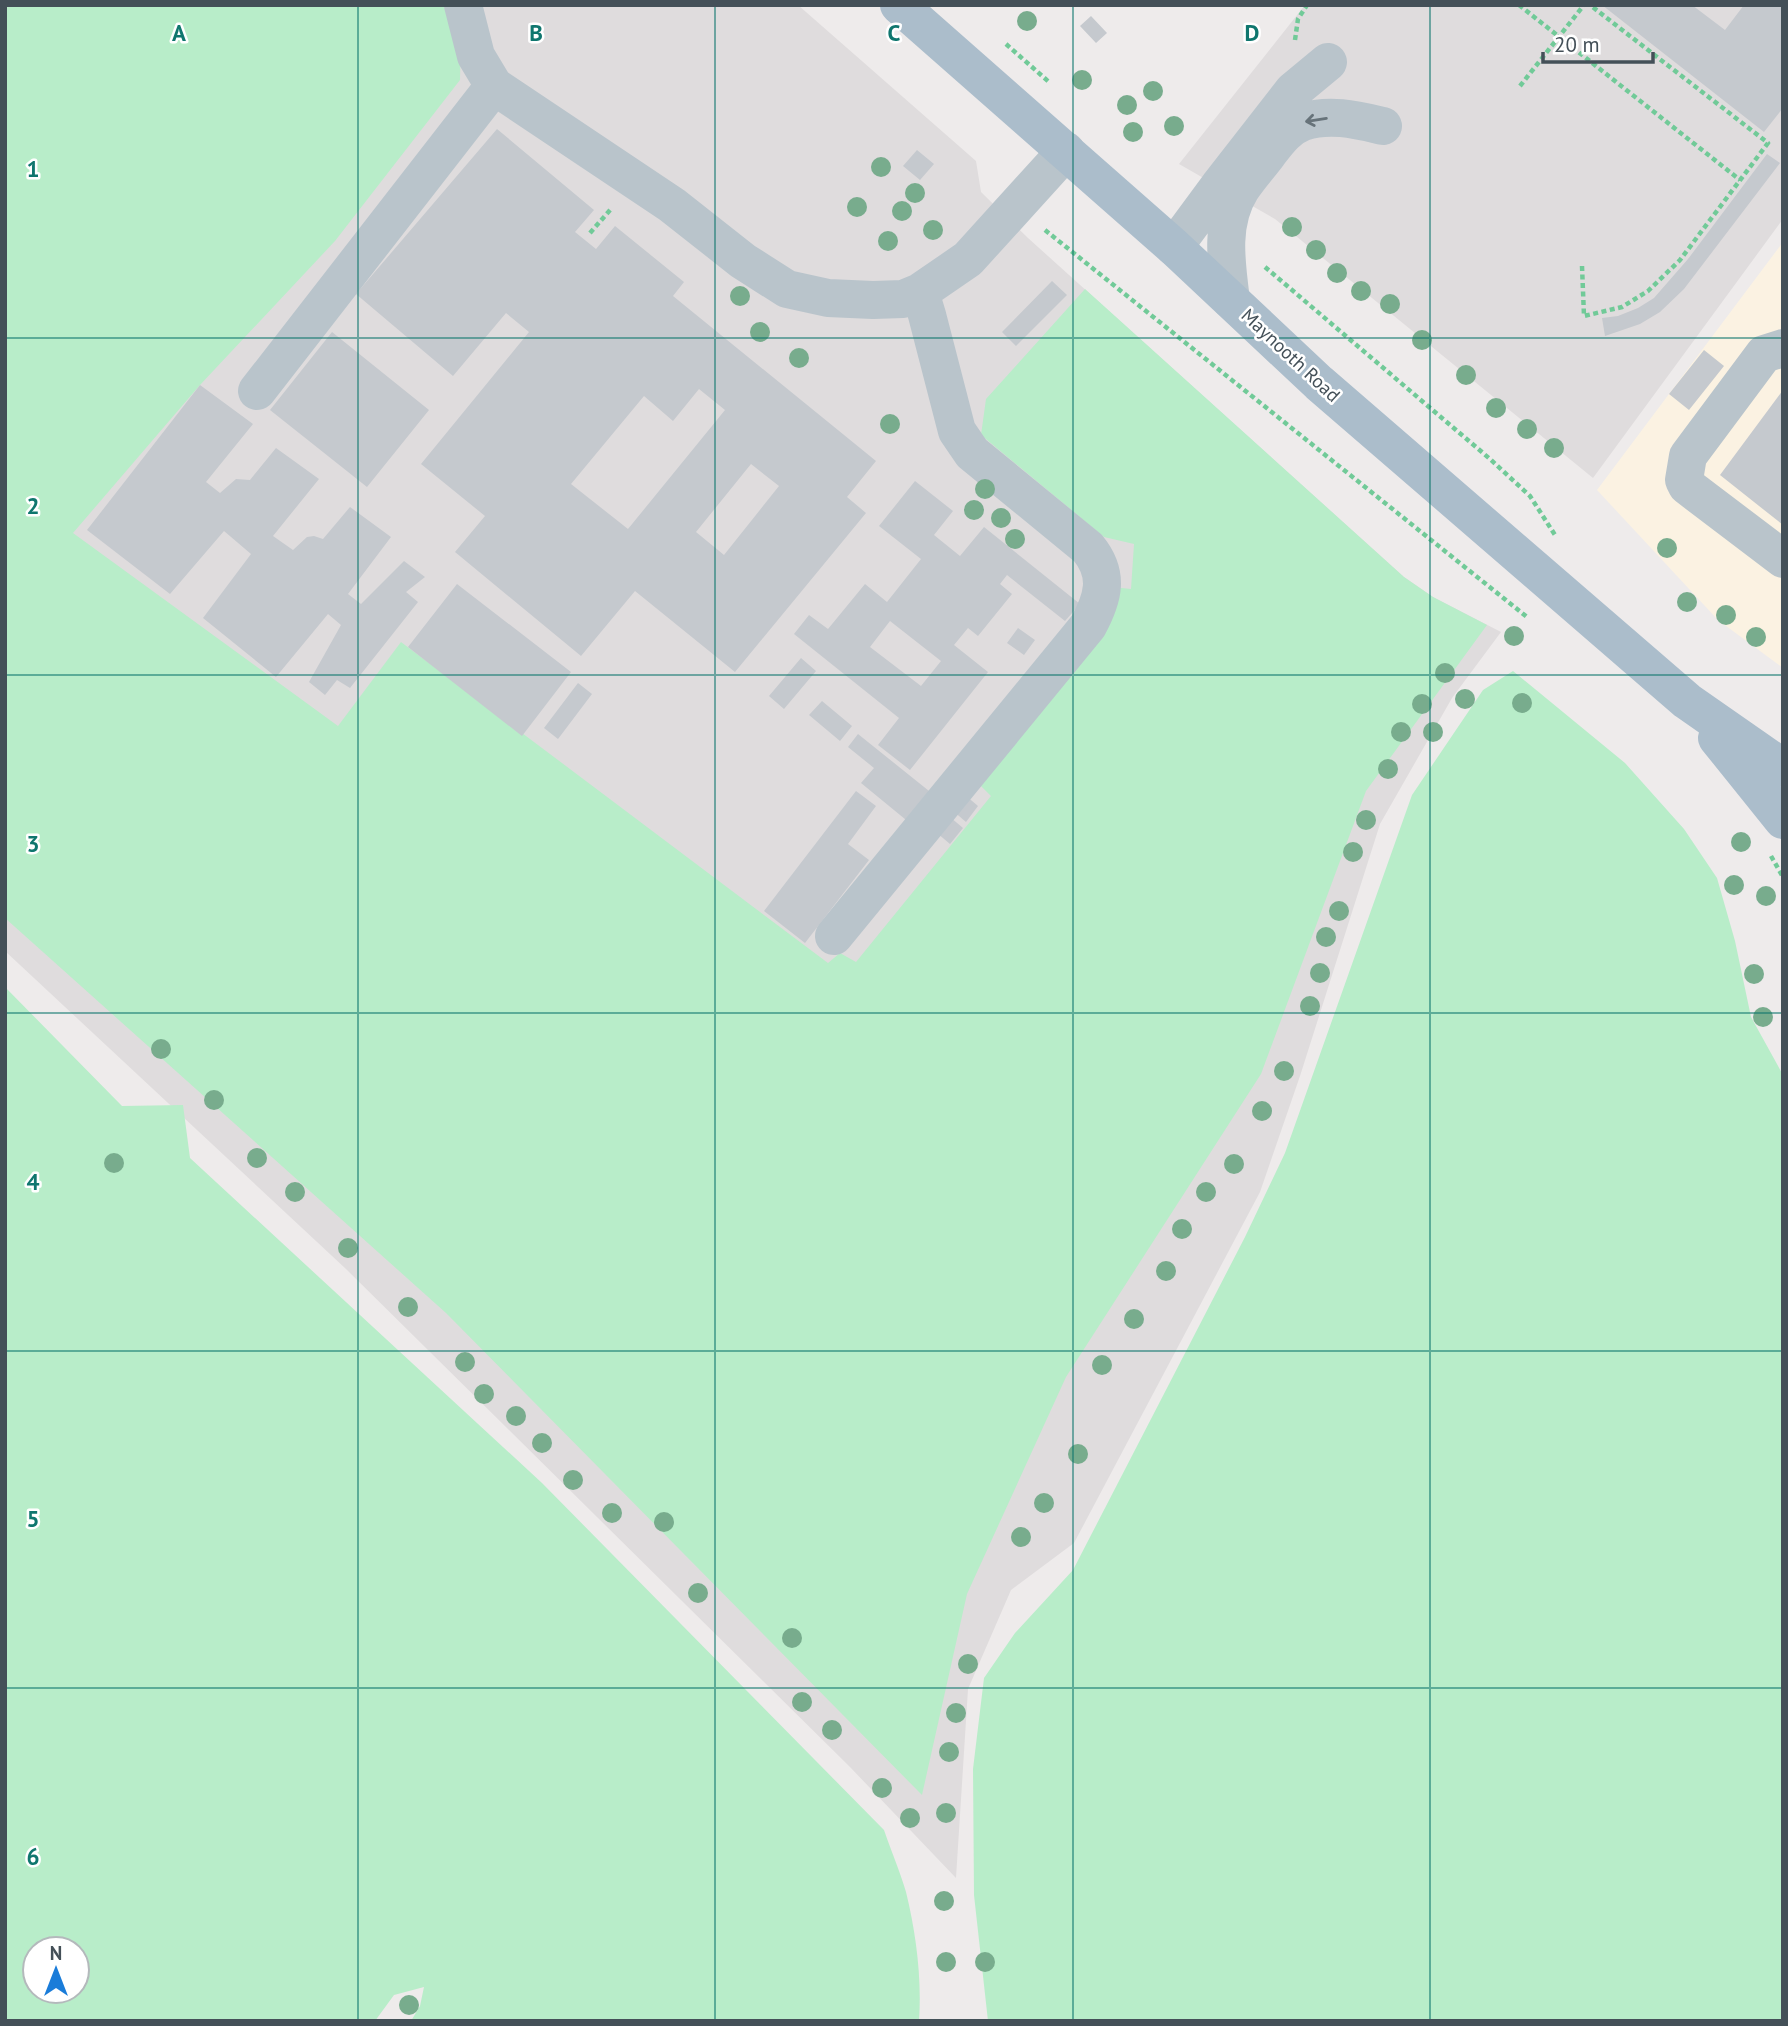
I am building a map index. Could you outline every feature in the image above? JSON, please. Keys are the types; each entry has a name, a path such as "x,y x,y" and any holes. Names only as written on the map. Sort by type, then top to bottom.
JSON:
{"main road":[{"name":"Maynooth Road","path":"899,5 1174,247 1320,383 1687,701 1783,768"},
{"name":"Maynooth Road","path":"1687,701 1775,834"}],"lane":[{"path":"463,5 476,56 494,86 672,205 743,261 788,289 828,298 873,300 903,299 920,292 968,259 1066,151"},
{"path":"1174,247 1293,91 1328,62"},
{"path":"257,391 494,86"},
{"path":"1231,300 1226,241 1231,210 1240,190 1285,133 1301,122 1318,118 1344,118 1383,126"},
{"path":"834,936 1088,626 1101,599 1102,570 1088,548 972,453 957,430 920,292"},
{"path":"1783,348 1765,355 1688,456 1684,480 1687,486 1783,559"}],"path":[{"path":"1519,5 1740,180"},
{"path":"1520,86 1584,5"},
{"path":"1582,266 1584,316 1622,307 1648,291 1680,260 1768,143 1590,5"},
{"path":"999,38 1056,90"},
{"path":"1015,205 1535,624"},
{"path":"1226,241 1263,265 1490,459 1530,496 1556,536"},
{"path":"1775,834 1783,877"}],"shaded area":[{"path":"5,5 798,5 976,161 981,192 1028,238 1404,577 1433,597 1501,632 1452,698 1380,824 1260,1192 1074,1543 1011,1590 968,1689 956,1878 850,1767 346,1269 5,951"},
{"path":"1305,5 1783,5 1783,219 1593,478 1275,219 1179,164"},
{"path":"1783,242 1783,668 1718,620 1597,490"}],"green space":[{"path":"5,5 443,5 458,41 460,80 335,241 200,385 73,533 338,726 401,642 828,963 840,953 856,962 991,796 977,782 1112,587 1131,589 1134,544 1104,537 981,435 986,399 1085,289 1404,577 1433,597 1487,625 1366,791 1261,1074 1066,1377 967,1594 922,1795 446,1313 5,918"},
{"path":"1513,671 1625,763 1684,829 1717,878 1735,941 1751,1017 1783,1075 1783,2021 988,2021 974,1895 973,1769 984,1678 1015,1633 1073,1570 1245,1237 1285,1153 1412,795 1483,690"},
{"path":"5,987 122,1106 183,1105 190,1158 542,1483 884,1830 910,1908 920,1988 919,2021 411,2021 420,2006 424,1987 394,1995 375,2021 5,2021"}],"building":[{"path":"1602,5 1692,5 1725,30 1744,5 1783,5 1783,108 1764,132"},
{"path":"1091,16 1107,33 1096,43 1080,26"},
{"path":"497,129 594,210 575,232 596,249 615,226 684,282 673,296 876,461 847,497 866,513 735,672 635,591 581,656 455,552 485,516 421,464 529,332 506,313 453,376 356,294","holes":["699,389 725,410 628,529 571,484 644,396 673,421","751,464 779,486 724,555 696,532"]},
{"path":"917,150 934,164 920,180 903,166"},
{"path":"1767,154 1780,163 1684,289 1660,312 1640,324 1605,336 1602,318 1618,316 1654,298 1688,259"},
{"path":"1052,281 1067,295 1016,346 1002,332"},
{"path":"332,332 429,410 367,487 270,410"},
{"path":"1704,350 1724,366 1689,410 1669,394"},
{"path":"200,385 253,424 206,482 220,493 236,479 250,480 276,448 319,479 273,536 293,550 307,537 323,539 350,507 391,537 348,594 361,604 404,561 425,577 406,592 418,602 350,688 337,680 325,695 309,682 341,625 328,614 276,677 203,618 251,554 224,531 170,594 87,530"},
{"path":"1783,390 1783,525 1720,475"},
{"path":"915,481 953,511 934,535 960,556 984,527 1080,604 1065,621 1007,575 1000,584 1012,594 978,636 968,628 954,645 988,672 910,770 878,745 899,718 794,634 809,615 828,629 865,584 887,602 921,559 879,526","holes":["890,621 941,661 921,686 870,647"]},
{"path":"457,584 571,672 522,736 408,647"},
{"path":"1018,628 1035,640 1024,655 1007,643"},
{"path":"801,658 816,671 784,709 769,696"},
{"path":"578,683 592,694 558,739 544,728"},
{"path":"822,701 852,726 840,741 809,715"},
{"path":"858,734 934,795 911,824 861,783 874,768 848,747"},
{"path":"856,791 876,806 848,844 869,860 805,943 764,911"},
{"path":"965,795 978,806 966,822 952,810"},
{"path":"950,817 963,828 950,844 937,833"}]}
